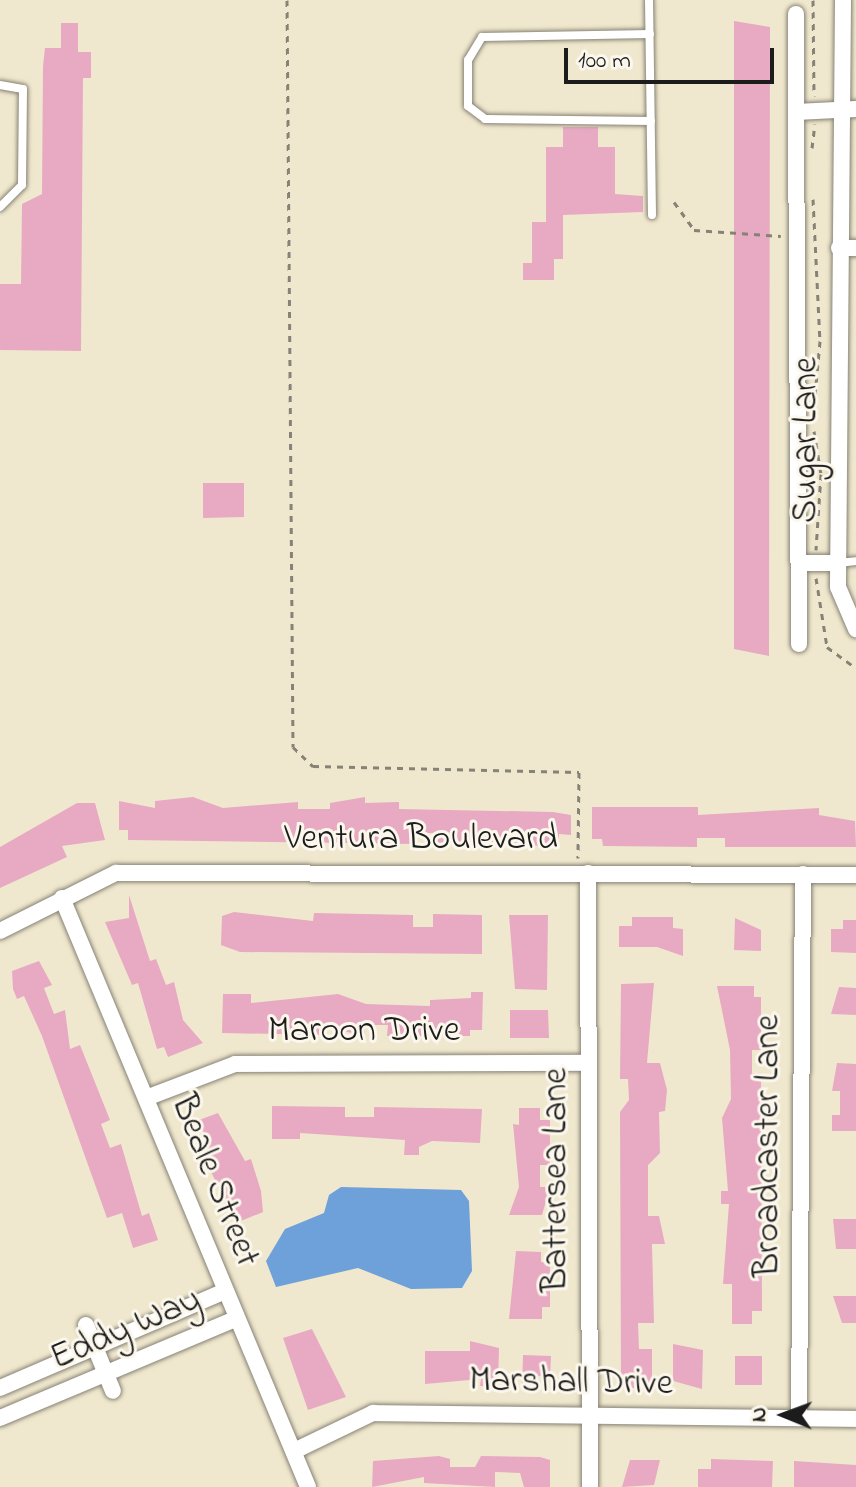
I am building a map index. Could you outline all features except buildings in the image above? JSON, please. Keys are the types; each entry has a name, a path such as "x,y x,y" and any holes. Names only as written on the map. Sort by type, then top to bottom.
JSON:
{"street":[{"name":"Sugar Lane","path":"843,0 848,109 848,248 838,587 856,629"},
{"path":"796,14 808,563 799,644"},
{"path":"796,112 848,109"},
{"path":"808,563 838,563"},
{"name":"Ventura Boulevard","path":"0,931 62,898 127,873 856,875"},
{"name":"Battersea Lane","path":"583,873 589,1063 590,1487"},
{"name":"Broadcaster Lane","path":"799,1418 803,874"},
{"name":"Beale Street","path":"62,898 146,1098 233,1320 308,1487"},
{"name":"Maroon Drive","path":"146,1098 235,1064 589,1063"},
{"name":"Eddy Way","path":"0,1388 223,1292"},
{"name":"Eddy Way","path":"0,1418 233,1320"},
{"path":"86,1325 113,1391"},
{"name":"Marshall Drive","path":"294,1451 373,1413 856,1419"}],"lane":[{"path":"649,0 652,215"},
{"path":"650,34 482,37 468,60 468,106 485,119 651,121"},
{"path":"0,85 23,89 22,185 0,207"},
{"path":"838,563 856,561"}],"path":[{"path":"287,0 293,747 313,766 579,772 583,873"},
{"path":"674,202 694,230 767,229 800,239 815,238 808,563 827,647 856,668"}],"water":[{"path":"341,1187 461,1190 469,1201 472,1271 462,1288 411,1289 358,1268 276,1287 266,1261 285,1229 324,1213 329,1195"}]}
